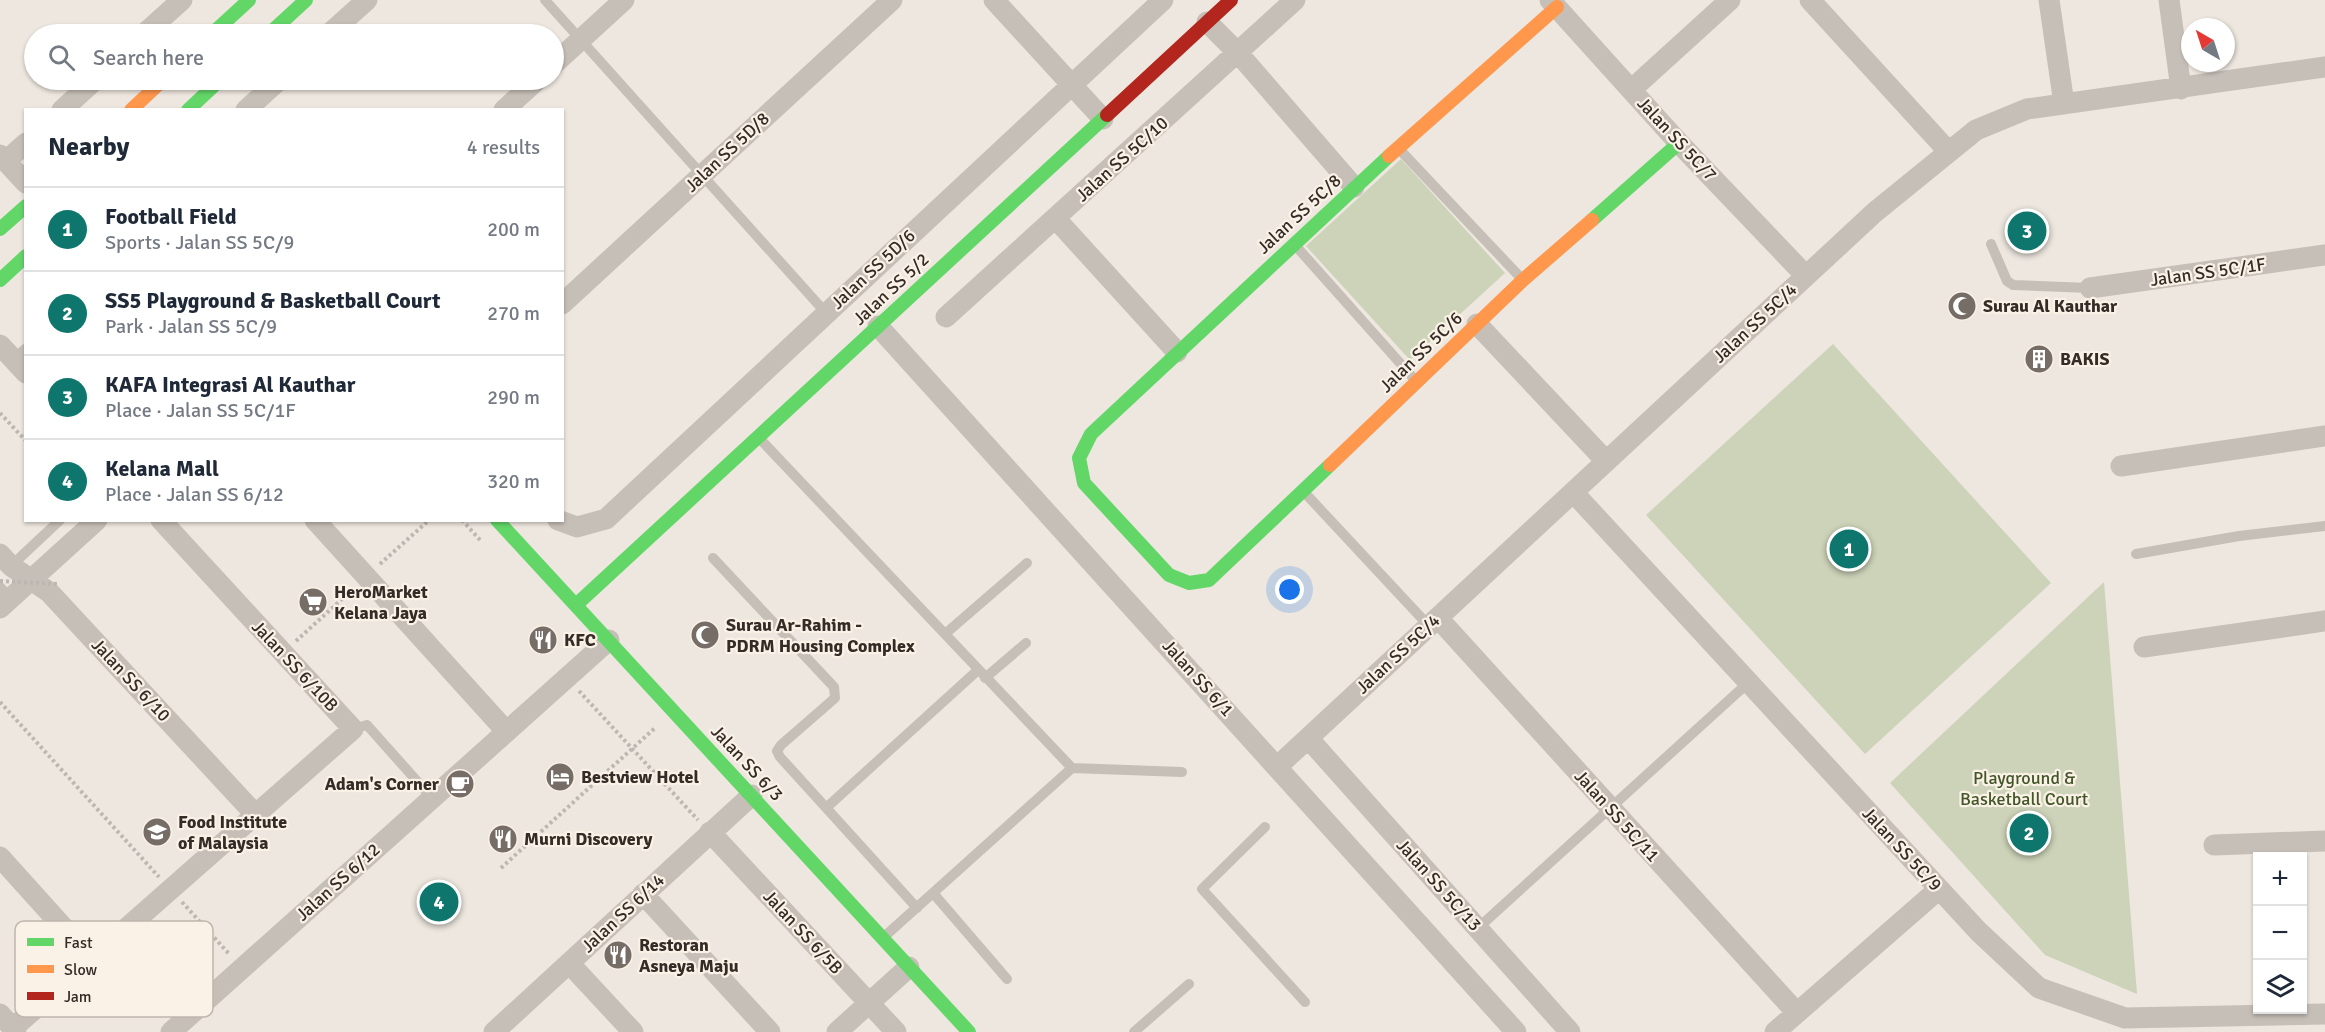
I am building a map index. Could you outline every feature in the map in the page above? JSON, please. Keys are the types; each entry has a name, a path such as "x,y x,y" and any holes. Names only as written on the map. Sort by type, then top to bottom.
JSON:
{"street":[{"path":"155,24 182,0"},
{"path":"223,24 249,0"},
{"path":"285,20 300,0"},
{"path":"280,24 306,0"},
{"path":"340,24 367,0"},
{"path":"564,55 624,0"},
{"name":"Jalan SS 5D/8","path":"564,302 892,0"},
{"path":"994,0 1102,119"},
{"name":"Jalan SS 5D/6","path":"567,524 606,519 1163,0"},
{"name":"Jalan SS 5/2","path":"576,605 1231,0"},
{"name":"Jalan SS 5C/10","path":"946,316 1296,0"},
{"path":"1631,90 1730,0"},
{"path":"1810,0 1948,151"},
{"path":"2049,0 2064,104"},
{"path":"2169,0 2181,89"},
{"name":"Jalan SS 5C/7","path":"1553,4 1679,143 1806,276"},
{"name":"Jalan SS 5C/8","path":"1189,583 1169,575 1124,529 1084,483 1079,458 1091,434 1553,4"},
{"path":"1207,22 1238,53 1354,187"},
{"name":"Jalan SS 5C/4","path":"1278,766 1875,212 1976,130 2000,118 2027,109 2325,67"},
{"path":"64,108 84,90"},
{"path":"133,108 152,90"},
{"path":"193,107 210,90"},
{"path":"248,108 268,90"},
{"path":"506,108 526,90"},
{"name":"Jalan SS 5C/6","path":"1189,583 1209,580 1523,280 1679,143"},
{"path":"24,144 3,158 24,181"},
{"path":"0,229 24,208"},
{"path":"1056,219 1177,352"},
{"name":"Jalan SS 5C/1F","path":"2090,288 2325,255"},
{"path":"0,280 24,258"},
{"path":"1477,324 1606,461"},
{"name":"Jalan SS 6/1","path":"878,326 1516,1032"},
{"path":"2121,466 2325,436"},
{"name":"Jalan SS 5C/9","path":"1573,492 1979,932 2039,988 2125,1025 2325,1014"},
{"path":"4,582 32,580 95,522"},
{"name":"Jalan SS 6/10B","path":"163,522 353,729"},
{"path":"317,522 506,731"},
{"name":"Jalan SS 6/3","path":"498,522 969,1032"},
{"name":"Jalan SS 6/10","path":"32,580 49,592 255,814"},
{"path":"2144,647 2325,621"},
{"name":"Jalan SS 5C/11","path":"1433,622 1610,807 1797,1013"},
{"name":"Jalan SS 6/12","path":"213,994 609,640"},
{"path":"134,921 353,729"},
{"name":"Jalan SS 5C/13","path":"1308,738 1570,1032"},
{"name":"Jalan SS 6/14","path":"494,1032 752,795"},
{"name":"Jalan SS 6/5B","path":"710,832 896,1032"},
{"path":"2214,845 2325,841"},
{"path":"0,857 58,921"},
{"path":"1775,1032 1939,889"},
{"path":"643,894 770,1032"},
{"path":"569,963 633,1032"},
{"path":"837,1032 909,967"},
{"name":"Jalan SS 6/12","path":"171,1032 188,1017"}],"lane":[{"path":"545,0 826,313"},
{"path":"1398,148 1523,280"},
{"path":"1294,244 1416,381"},
{"path":"1991,244 2009,284 2033,287 2090,288"},
{"path":"758,437 1072,768"},
{"path":"1304,491 1433,622"},
{"path":"4,582 58,522"},
{"path":"2136,554 2239,536 2325,526"},
{"path":"713,558 834,687 835,698 777,751 917,908"},
{"path":"945,634 1027,563"},
{"path":"826,808 982,674 1026,644"},
{"path":"1477,928 1749,682"},
{"path":"353,729 368,725 432,798"},
{"path":"883,938 1072,768 1182,772"},
{"path":"1265,827 1202,889 1305,1002"},
{"path":"933,893 1007,979"},
{"path":"1134,1032 1189,984"}],"path":[{"path":"0,413 24,439"},
{"path":"4,582 58,584"},
{"path":"567,677 710,832"},
{"path":"0,702 199,921"},
{"path":"501,868 647,735"},
{"path":"213,936 242,968"}],"green space":[{"path":"1401,159 1505,273 1410,360 1306,246"},
{"path":"1833,344 2051,583 1865,754 1646,515"},
{"name":"Playground & Basketball Court","path":"2104,582 2137,994 2045,955 1890,783"}],"traffic: fast":[{"path":"223,24 249,0"},
{"path":"280,24 306,0"},
{"path":"190,108 209,90"},
{"path":"576,605 1107,115"},
{"path":"1592,220 1679,143"},
{"path":"1330,465 1209,580 1189,583 1169,575 1084,483 1079,458 1091,434 1389,156"},
{"path":"0,229 24,208"},
{"path":"0,280 24,258"},
{"path":"499,522 969,1032"}],"traffic: slow":[{"path":"1389,156 1557,7"},
{"path":"133,108 152,90"},
{"path":"1330,465 1523,280 1592,220"}],"traffic: jam":[{"path":"1107,115 1231,0"}],"place":[{"name":"KAFA Integrasi Al Kauthar","path":"2027,231"},
{"name":"Surau Al Kauthar","path":"1962,306"},
{"name":"BAKIS","path":"2039,359"},
{"name":"Football Field","path":"1849,549"},
{"name":"HeroMarket Kelana Jaya","path":"313,602"},
{"name":"Surau Ar-Rahim - PDRM Housing Complex","path":"705,635"},
{"name":"KFC","path":"543,640"},
{"name":"Bestview Hotel","path":"560,777"},
{"name":"Adam's Corner","path":"460,784"},
{"name":"Food Institute of Malaysia","path":"157,832"},
{"name":"SS5 Playground & Basketball Court","path":"2029,833"},
{"name":"Murni Discovery","path":"503,839"},
{"name":"Kelana Mall","path":"439,902"},
{"name":"Restoran Asneya Maju","path":"618,955"}]}
